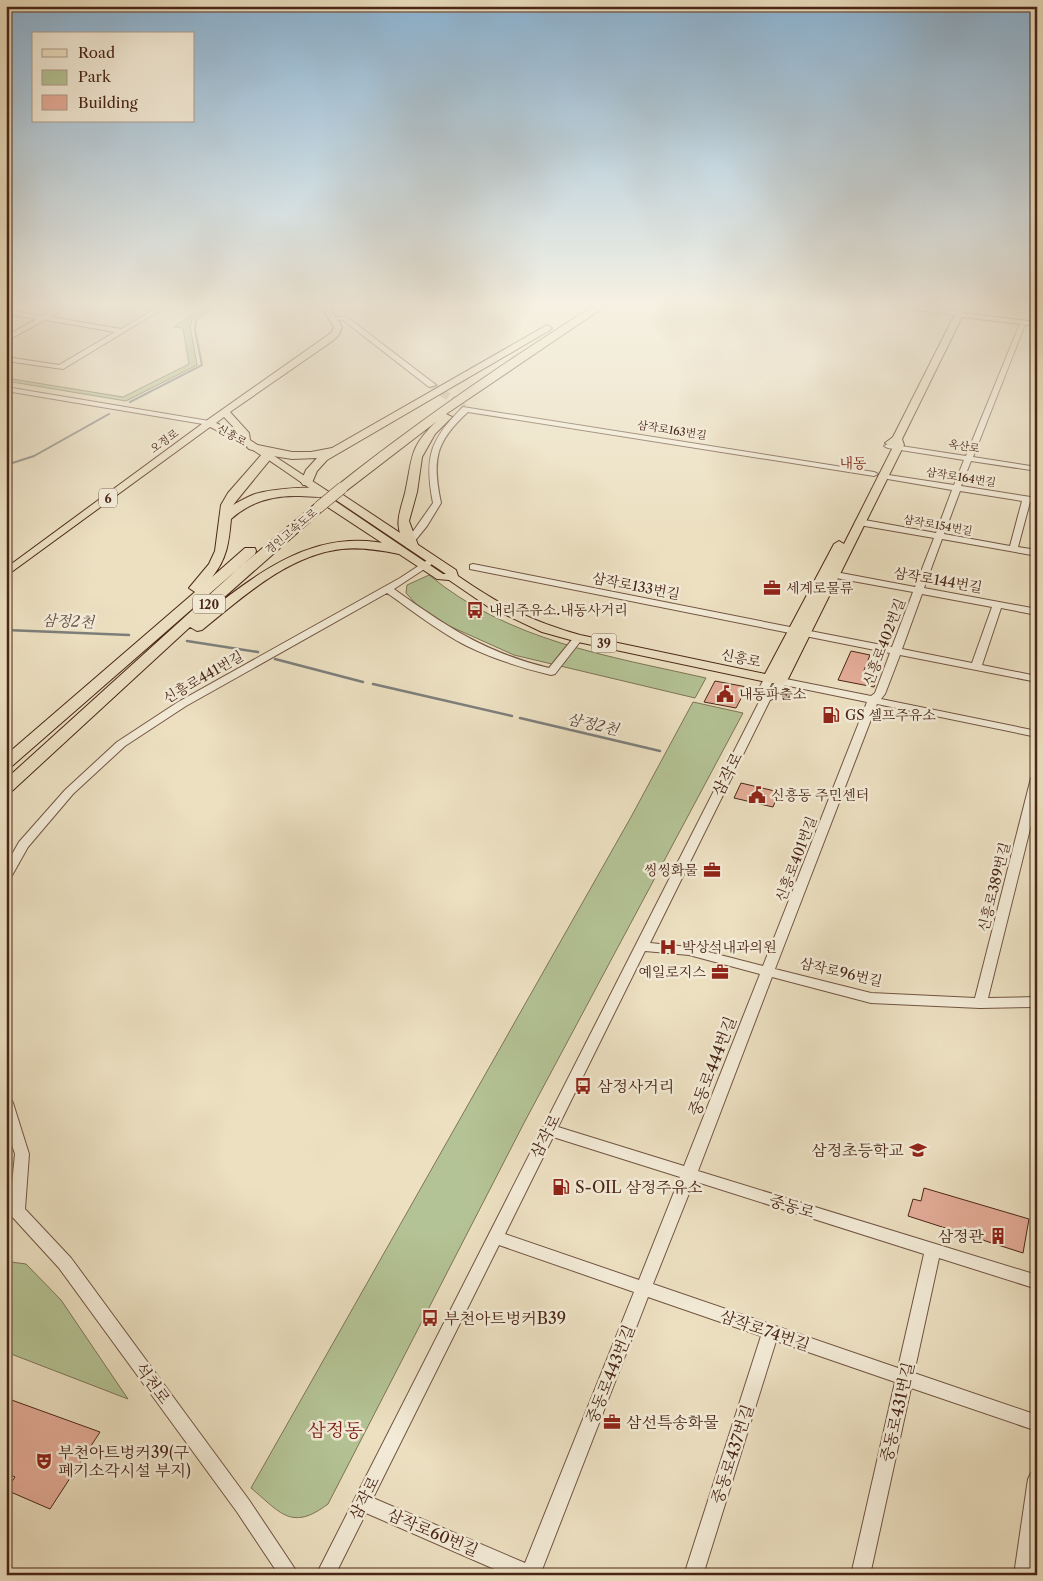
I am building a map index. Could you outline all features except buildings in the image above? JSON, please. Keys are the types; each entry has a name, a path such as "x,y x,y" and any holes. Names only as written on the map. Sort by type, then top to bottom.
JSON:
{"highway":[{"path":"307,482 318,464 341,448 459,379"},
{"name":"경인고속도로","path":"337,486 397,432 473,379"},
{"name":"경인고속도로","path":"6,763 158,630 314,504 487,379"},
{"path":"412,543 403,521 411,492 416,457 421,446 431,432 458,406 498,379"},
{"path":"248,444 273,453 290,456 318,454 341,448"},
{"path":"158,630 192,593 214,565 223,544 224,518 227,505 232,496 256,471 267,456"},
{"path":"224,518 244,502 265,494 289,492 324,494"},
{"name":"경인고속도로","path":"6,788 245,570 314,504"},
{"path":"101,702 228,603 292,559 318,549 342,545 363,545 399,550"}],"main road":[{"name":"오정로","path":"6,573 209,423 273,379"},
{"name":"삼작로","path":"775,680 927,379"},
{"path":"225,412 246,435 248,444"},
{"name":"신흥로","path":"209,423 248,444 324,494 339,497 412,543 440,577 452,578 491,604 517,617 578,638 775,680"},
{"name":"삼작로","path":"829,574 859,522 878,475"},
{"name":"신흥로","path":"324,494 327,502 399,550 428,563"}],"street":[{"path":"424,379 432,385"},
{"name":"신흥로402번길","path":"873,700 880,694 968,458 1000,379"},
{"name":"신흥로","path":"6,388 209,423"},
{"name":"삼작로163번길","path":"412,543 436,503 432,484 433,448 442,434 465,408 878,475"},
{"name":"옥산로","path":"894,444 1037,469"},
{"name":"삼작로164번길","path":"878,475 1037,500"},
{"path":"1013,549 1027,499"},
{"name":"삼작로154번길","path":"859,522 1037,553"},
{"name":"신흥로441번길","path":"6,876 22,845 69,792 121,744 182,704 388,588 428,563"},
{"name":"삼작로133번길","path":"473,568 1037,679"},
{"name":"삼작로144번길","path":"829,574 1037,612"},
{"path":"388,588 430,619 470,644 505,659 551,672 578,638"},
{"path":"976,667 997,605"},
{"name":"신흥로","path":"775,680 1037,734"},
{"name":"삼작로","path":"325,1575 766,698 774,695 775,680"},
{"name":"신흥로401번길","path":"768,972 873,700"},
{"name":"신흥로389번길","path":"980,1003 1037,778"},
{"name":"삼작로96번길","path":"641,946 689,951 871,998 980,1003 1037,1002"},
{"name":"중동로444번길","path":"689,1174 768,972"},
{"path":"6,1103 9,1124 22,1154 12,1205"},
{"name":"중동로","path":"548,1130 1037,1282"},
{"name":"중동로443번길","path":"530,1574 689,1174"},
{"name":"석천로","path":"12,1205 65,1263 91,1297 243,1506 290,1575"},
{"name":"삼작로74번길","path":"494,1237 1037,1423"},
{"name":"중동로431번길","path":"860,1575 906,1378 933,1250"},
{"name":"중동로437번길","path":"693,1575 771,1332"},
{"path":"1023,1575 1037,1478"},
{"name":"삼작로60번길","path":"362,1502 530,1574"}],"green space":[{"path":"6,379 11,379 123,397 159,379 170,379 126,401 6,381"},
{"path":"429,575 460,597 492,616 526,631 596,653 706,678 695,698 514,655 427,616 406,593 407,585"},
{"path":"693,702 743,713 524,1123 328,1504 304,1517 295,1518 278,1511 251,1488 631,817"},
{"path":"11,1262 26,1264 61,1300 128,1399 6,1352 6,1268"}],"waterway":[{"path":"130,402 175,379"},
{"path":"6,465 34,456 109,414"},
{"name":"삼정2천","path":"6,630 129,635"},
{"name":"삼정2천","path":"187,641 258,652"},
{"name":"삼정2천","path":"275,659 363,682"},
{"name":"삼정2천","path":"373,684 512,716"},
{"name":"삼정2천","path":"520,718 660,751"}],"tunnel":[{"path":"432,385 464,408"}],"place":[{"name":"세계로물류","path":"772,588"},
{"name":"내리주유소.내동사거리","path":"475,610"},
{"name":"내동파출소","path":"725,694"},
{"name":"GS 셀프주유소","path":"831,715"},
{"name":"신흥동 주민센터","path":"757,795"},
{"name":"씽씽화물","path":"712,870"},
{"name":"박상석내과의원","path":"668,947"},
{"name":"예일로지스","path":"720,972"},
{"name":"삼정사거리","path":"583,1086"},
{"name":"삼정초등학교","path":"918,1150"},
{"name":"S-OIL 삼정주유소","path":"561,1187"},
{"name":"삼정관","path":"998,1236"},
{"name":"부천아트벙커B39","path":"430,1318"},
{"name":"삼선특송화물","path":"612,1422"},
{"name":"부천아트벙커39(구 폐기소각시설 부지)","path":"44,1461"}],"district":[{"name":"내동","path":"853,463"},
{"name":"삼정동","path":"335,1430"}]}
